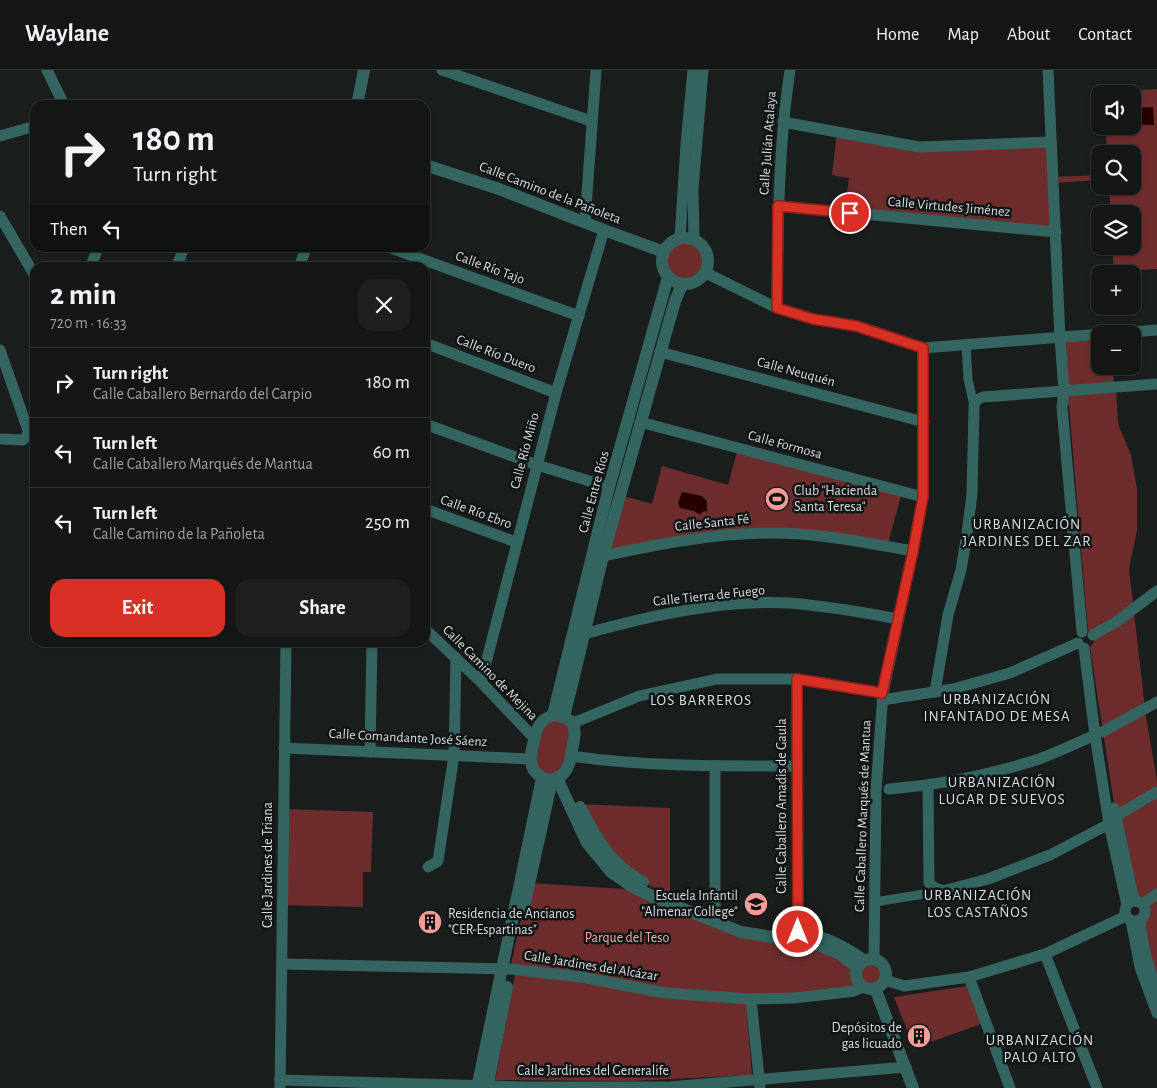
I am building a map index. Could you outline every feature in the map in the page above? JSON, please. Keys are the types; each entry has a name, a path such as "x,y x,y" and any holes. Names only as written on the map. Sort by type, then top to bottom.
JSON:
{"street":[{"path":"47,70 62,100"},
{"path":"357,100 364,70"},
{"path":"442,70 591,121"},
{"path":"585,222 596,70"},
{"path":"680,238 693,70"},
{"path":"694,239 693,188 703,70"},
{"name":"Calle Julián Atalaya","path":"777,308 778,206 783,122 790,70"},
{"path":"1048,70 1060,338 1064,391 1069,406 1086,639 1113,820 1133,911 1147,964 1157,992"},
{"path":"783,122 919,146 1051,142"},
{"path":"0,142 0,137 30,128"},
{"name":"Calle Camino de la Pañoleta","path":"430,167 499,188 664,252"},
{"name":"Calle Virtudes Jiménez","path":"778,206 1056,232"},
{"path":"0,216 30,267"},
{"name":"Calle Río Miño","path":"481,682 556,393 604,230"},
{"path":"680,238 694,239 703,245 708,253 709,264 706,273 700,280 692,284 682,285 668,278 662,265 664,252 668,246 680,238"},
{"name":"Calle Río Tajo","path":"403,252 579,316"},
{"path":"706,273 777,308 813,319 856,326 923,348 1091,335"},
{"name":"Calle Entre Ríos","path":"563,718 610,487 668,278"},
{"name":"Calle Entre Ríos","path":"563,718 603,556 660,352 675,301 682,285"},
{"path":"1141,331 1157,330"},
{"name":"Calle Río Duero","path":"430,345 556,393"},
{"path":"935,692 948,615 968,534 972,494 974,406 968,379 966,345"},
{"name":"Calle Caballero Marqués de Mantua","path":"865,962 875,902 876,791 882,696 923,497 923,348"},
{"path":"0,350 28,433 23,440 0,439"},
{"name":"Calle Neuquén","path":"660,352 924,422"},
{"path":"974,406 976,400 982,396 1157,384"},
{"name":"Calle Formosa","path":"640,422 923,497"},
{"path":"430,426 537,465 610,487"},
{"name":"Calle Río Ebro","path":"430,511 516,542"},
{"name":"Calle Santa Fé","path":"603,556 662,544 726,535 774,533 817,535 913,551"},
{"path":"865,962 843,945 820,936 743,924 660,891 636,879 616,864 553,777 535,773 530,759 534,738 540,723 545,718 563,718 640,696 717,679 797,679 882,696 935,692 1010,673 1086,639 1116,622 1157,591"},
{"name":"Calle Tierra de Fuego","path":"584,634 654,616 747,604 787,603 837,608 898,619"},
{"name":"Calle Camino de Mejina","path":"430,634 481,682 534,738"},
{"name":"Calle Jardines de Triana","path":"280,1084 286,647"},
{"path":"370,752 372,647"},
{"path":"428,867 438,861 454,755 456,658"},
{"name":"Calle Caballero Amadis de Gaula","path":"797,679 798,932"},
{"path":"889,789 928,786 985,775 1040,758 1099,733 1157,702"},
{"path":"482,1086 525,878 553,777 568,767 571,756 575,737 563,718"},
{"name":"Calle Comandante José Sáenz","path":"284,748 530,759"},
{"path":"571,756 609,762 716,766 797,766"},
{"path":"715,913 716,766"},
{"path":"553,777 587,843 611,872 633,887 741,932 816,944 865,962 880,962 886,974 874,985"},
{"path":"928,786 929,882 935,888 943,891 988,879 1050,855 1113,820 1157,792"},
{"path":"875,902 924,894 935,888"},
{"path":"865,962 856,978 874,985 904,986 969,977 1045,954 1133,911 1157,894"},
{"path":"1133,911 1140,967 1157,1013"},
{"path":"1045,954 1097,1088"},
{"name":"Calle Jardines del Alcázar","path":"282,964 506,968 581,977 665,993 750,999 793,998 839,993 874,985"},
{"path":"969,977 1010,1088"},
{"path":"874,985 913,1088"},
{"path":"750,999 759,1084"},
{"name":"Calle Jardines del Generalife","path":"280,1084 596,1088 669,1087 759,1084 906,1068"}],"green space":[{"path":"1157,89 1157,269 1141,270 1141,265 1114,265 1113,255 1141,255 1141,205 1110,205 1110,195 1141,195 1141,145 1107,145 1106,135 1141,135 1141,90"},
{"path":"837,132 919,147 1051,142 1053,177 1091,175 1091,181 1054,183 1056,232 844,212 849,178 832,175"},
{"path":"685,242 698,248 704,261 698,274 685,280 672,274 666,261 672,248"},
{"path":"1091,335 1091,375 1113,375 1118,424 1131,455 1137,489 1137,530 1129,569 1146,717 1157,781 1157,992 1142,919 1145,910 1140,902 1116,816 1090,647 1094,642 1094,638 1088,631 1069,406 1064,391 1060,338"},
{"name":"Club \"Hacienda Santa Teresa\"","path":"738,448 902,492 887,547 774,533 603,556 620,495 652,504 662,466 728,485"},
{"path":"545,718 573,723 563,774 535,773 536,730"},
{"path":"578,804 670,808 670,895 636,879 616,864"},
{"path":"283,809 373,812 371,872 363,872 363,907 283,905"},
{"name":"Parque del Teso","path":"529,883 623,889 633,887 741,932 816,944 856,973 856,978 863,987 751,999 510,969"},
{"path":"871,962 880,965 883,974 880,983 871,986 862,983 859,974 862,965"},
{"path":"515,975 551,977 746,1003 752,1075 634,1081 495,1080"},
{"path":"967,986 981,1024 931,1042 927,1025 907,1030 894,997"}],"shaded area":[{"path":"1153,107 1154,125 1141,125 1141,108"},
{"path":"682,492 702,496 707,501 707,511 702,512 700,515 694,511 680,508 678,503"}],"place":[{"name":"Club \"Hacienda Santa Teresa\"","path":"777,499"},
{"name":"Escuela Infantil \"Almenar College\"","path":"756,904"},
{"name":"Residencia de Ancianos \"CER-Espartinas\"","path":"430,922"},
{"name":"Depósitos de gas licuado","path":"919,1036"}],"district":[{"name":"URBANIZACIÓN JARDINES DEL ZAR","path":"1027,532"},
{"name":"LOS BARREROS","path":"701,700"},
{"name":"URBANIZACIÓN INFANTADO DE MESA","path":"997,708"},
{"name":"URBANIZACIÓN LUGAR DE SUEVOS","path":"1002,790"},
{"name":"URBANIZACIÓN LOS CASTAÑOS","path":"978,904"},
{"name":"URBANIZACIÓN PALO ALTO","path":"1040,1048"}],"route":[{"path":"798,932 797,679 882,693 923,497 923,348 856,326 813,319 777,308 778,206 850,213"}]}
